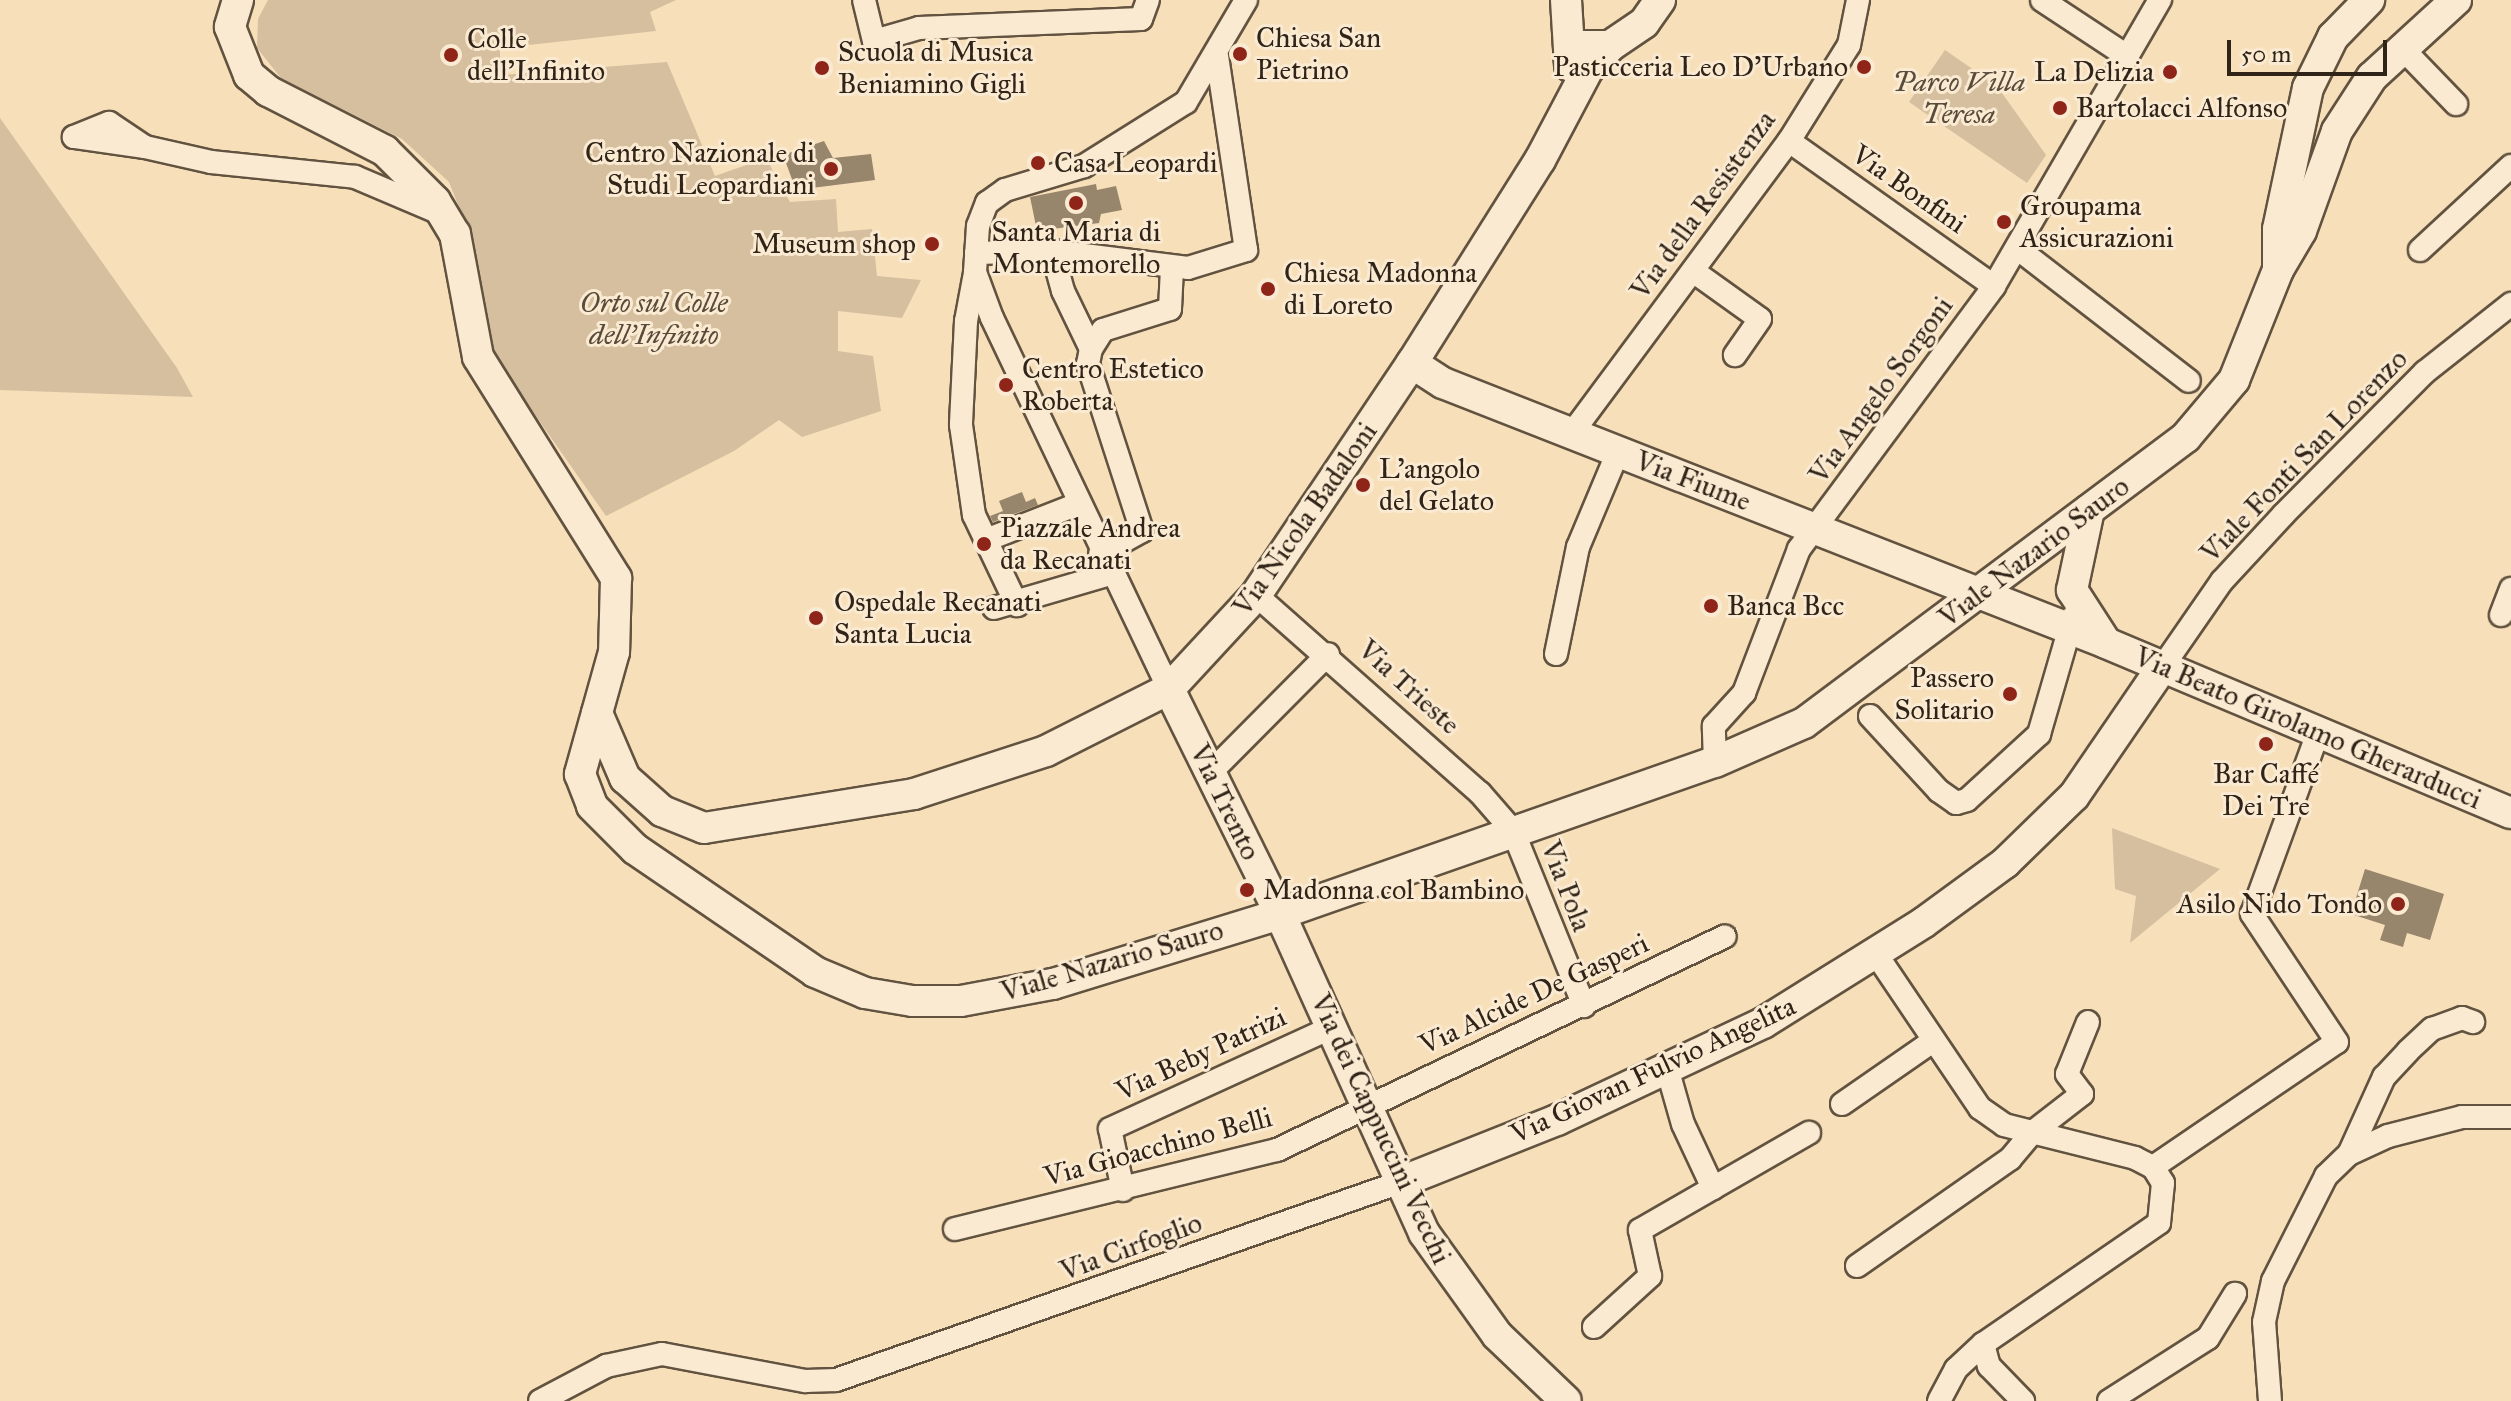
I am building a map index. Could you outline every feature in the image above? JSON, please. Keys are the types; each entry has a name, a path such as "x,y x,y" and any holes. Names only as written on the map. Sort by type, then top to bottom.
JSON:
{"main road":[{"name":"Viale Nazario Sauro","path":"238,0 230,27 249,75 268,91 385,151 416,177 444,215 455,234 478,357 616,578 614,652 580,774 592,806 635,849 815,972 865,993 961,1001 1053,984 1280,914 1715,762 1804,723 2186,437 2234,380 2278,270 2301,231 2337,131 2372,77 2456,0"},
{"name":"Via Nicola Badaloni","path":"1566,0 1571,46 1566,104"},
{"name":"Viale Nazario Sauro","path":"2278,270 2278,229 2308,88 2333,37 2369,0"},
{"name":"Via Nicola Badaloni","path":"597,713 625,778 662,811 704,828 914,794 1046,751 1169,689 1256,595 1412,363 1540,160 1566,104 1610,46 1652,11"},
{"path":"1571,46 1587,32 1652,11"},
{"path":"1571,46 1610,46"},
{"name":"Via Fiume","path":"1412,363 1443,383 1818,530 1976,597 2036,616 2073,607"},
{"path":"2073,607 2089,510"},
{"path":"2023,562 2073,607"},
{"path":"2023,562 2036,616"},
{"name":"Via Beato Girolamo Gherarducci","path":"2073,607 2106,643 2161,669 2511,813"},
{"name":"Via Giovan Fulvio Angelita","path":"1401,1182 1667,1068 1763,1023 1876,954 2005,863 2074,796 2161,669"},
{"name":"Via Trento","path":"1169,689 1280,914"},
{"name":"Via dei Cappuccini Vecchi","path":"1280,914 1401,1182 1449,1274 1497,1335 1566,1401"}],"street":[{"path":"864,0 874,41 919,28 1001,14 1141,19 1148,0"},
{"path":"1017,605 974,515 961,425 966,321 987,203 1005,190 1084,166 1186,102 1217,56 1246,0"},
{"name":"Via della Resistenza","path":"1572,433 1789,141 1849,45 1858,0"},
{"path":"2042,0 2127,56"},
{"name":"Via Angelo Sorgoni","path":"1818,530 1994,286 2160,0"},
{"path":"2402,48 2456,104"},
{"path":"975,262 1052,251 1172,268 1246,250 1217,56"},
{"name":"Via Bonfini","path":"1789,141 1994,286"},
{"path":"145,147 211,162 355,177 444,215"},
{"path":"2420,250 2511,166"},
{"path":"2017,248 2189,381"},
{"path":"1052,251 1063,291 1091,349"},
{"path":"975,262 1076,505 1169,689"},
{"path":"994,608 1017,605 1105,564 1142,531 1088,364 1091,349 1103,330 1170,309 1172,268"},
{"path":"1693,271 1760,319 1735,355"},
{"name":"Viale Fonti San Lorenzo","path":"2161,669 2222,581 2284,514 2425,372 2511,304"},
{"path":"1556,654 1578,547 1618,452"},
{"path":"986,540 1076,505"},
{"path":"1715,762 1714,726 1744,693 1799,549 1818,530"},
{"path":"2501,615 2511,589"},
{"name":"Via Trieste","path":"1256,595 1328,654 1513,831"},
{"path":"1870,716 1939,791 1956,803 1967,800 2039,734 2073,607"},
{"path":"1211,772 1328,654"},
{"path":"2153,1167 2337,1042 2252,914 2318,733"},
{"name":"Via Pola","path":"1513,831 1584,1006"},
{"name":"Via Alcide De Gasperi","path":"1368,1104 1584,1006 1725,936"},
{"path":"1876,954 1980,1108 2004,1125 2153,1167"},
{"path":"2349,1154 2378,1088 2408,1051 2432,1029 2462,1018 2473,1022"},
{"path":"1857,1266 2010,1159 2033,1132 2082,1094 2067,1074 2088,1022"},
{"name":"Via Beby Patrizi","path":"1123,1190 1110,1129 1331,1028"},
{"path":"1842,1104 1933,1041"},
{"path":"1667,1068 1683,1124 1713,1188"},
{"name":"Via Gioacchino Belli","path":"955,1229 1244,1162 1368,1104"},
{"path":"2270,1401 2264,1322 2273,1281 2296,1225 2326,1176 2349,1154 2388,1136 2462,1117 2511,1117"},
{"path":"1594,1327 1650,1276 1640,1230 1809,1133"},
{"path":"1939,1401 1956,1369 1983,1344 2159,1223 2166,1202 2153,1167"},
{"name":"Via Cirfoglio","path":"540,1401 606,1366 662,1354 805,1381 883,1367 1401,1182"},
{"path":"2109,1401 2208,1338 2235,1294"},
{"path":"1983,1344 1989,1366 2023,1401"}],"green space":[{"name":"Orto sul Colle dell'Infinito","path":"268,0 676,0 650,12 656,31 500,48 500,75 667,62 715,176 766,158 790,202 836,199 838,232 872,229 877,276 921,280 902,318 838,311 838,351 873,356 881,411 802,437 779,420 734,451 606,516 490,351 467,228 449,182 402,139 281,78 257,48 258,19"},
{"name":"Parco Villa Teresa","path":"1945,50 1997,86 2046,155 2027,183 1909,102"},
{"path":"0,118 177,368 193,397 0,390"},
{"path":"2112,828 2220,869 2130,943 2136,896 2115,889"}],"building":[{"name":"Centro Nazionale di Studi Leopardiani","path":"824,141 833,158 871,154 875,180 796,190 783,155"},
{"name":"Santa Maria di Montemorello","path":"1096,184 1097,190 1116,186 1122,210 1101,214 1099,223 1037,231 1030,197"},
{"path":"1022,492 1026,502 1035,498 1038,505 993,522 990,516 1003,511 999,501"},
{"name":"Asilo Nido Tondo","path":"2365,869 2444,894 2430,940 2407,933 2403,947 2380,940 2385,925 2351,914"}],"place":[{"name":"Chiesa San Pietrino","path":"1240,54"},
{"name":"Colle dell'Infinito","path":"451,55"},
{"name":"Pasticceria Leo D'Urbano","path":"1864,67"},
{"name":"Scuola di Musica Beniamino Gigli","path":"822,68"},
{"name":"La Delizia","path":"2170,72"},
{"name":"Bartolacci Alfonso","path":"2060,108"},
{"name":"Casa Leopardi","path":"1038,163"},
{"name":"Centro Nazionale di Studi Leopardiani","path":"831,169"},
{"name":"Santa Maria di Montemorello","path":"1076,203"},
{"name":"Groupama Assicurazioni","path":"2004,222"},
{"name":"Museum shop","path":"932,244"},
{"name":"Chiesa Madonna di Loreto","path":"1268,289"},
{"name":"Centro Estetico Roberta","path":"1006,385"},
{"name":"L'angolo del Gelato","path":"1363,485"},
{"name":"Piazzale Andrea da Recanati","path":"984,544"},
{"name":"Banca Bcc","path":"1711,606"},
{"name":"Ospedale Recanati Santa Lucia","path":"816,618"},
{"name":"Passero Solitario","path":"2010,694"},
{"name":"Bar Caffé Dei Tre","path":"2266,744"},
{"name":"Madonna col Bambino","path":"1247,890"},
{"name":"Asilo Nido Tondo","path":"2398,904"}]}
